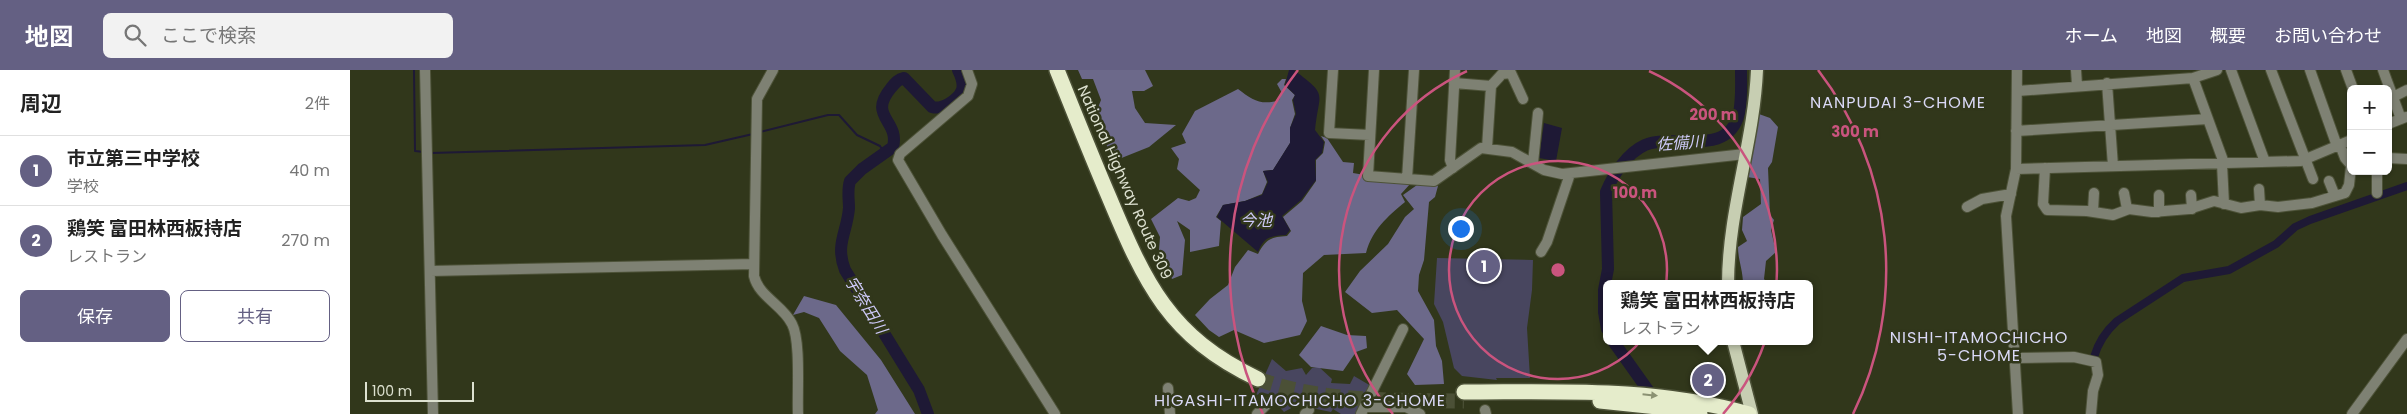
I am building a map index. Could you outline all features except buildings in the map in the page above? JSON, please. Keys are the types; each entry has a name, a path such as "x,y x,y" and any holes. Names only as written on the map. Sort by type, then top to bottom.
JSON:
{"highway":[{"name":"National Highway Route 309","path":"1057,70 1133,252 1158,300 1173,318 1202,346 1220,360 1260,375 1209,341 1177,309 1156,280 1146,261 1066,70"},
{"path":"1464,397 1611,397 1650,394 1696,409 1751,414"}],"main road":[{"path":"1728,280 1731,236 1757,70"},
{"path":"1734,345 1751,414"}],"street":[{"path":"425,70 433,414"},
{"path":"773,70 757,99 754,276 758,287 785,313 795,330 798,414"},
{"path":"967,70 972,84 968,96 900,154 898,160 942,236 1055,414"},
{"path":"1333,70 1329,132 1370,135"},
{"path":"1374,70 1368,176 1434,181 1481,148 1512,152 1552,172 1570,174 1745,154"},
{"path":"1407,179 1414,70"},
{"path":"1453,168 1450,160 1455,70"},
{"path":"2017,70 2016,169 2006,216 2018,414"},
{"path":"2076,70 2077,85"},
{"path":"2016,91 2077,85 2193,78 2217,70"},
{"path":"2231,70 2265,162"},
{"path":"2271,70 2312,179"},
{"path":"2310,70 2339,146 2347,161"},
{"path":"2346,70 2352,85"},
{"path":"2383,70 2393,97 2404,118 2392,122"},
{"path":"1486,148 1491,86 1501,72 1511,73 1523,99"},
{"path":"2193,78 2223,164 2224,204"},
{"path":"1454,83 1491,86"},
{"path":"2107,83 2113,166"},
{"path":"2393,97 2407,90"},
{"path":"1533,163 1538,112"},
{"path":"2016,131 2208,119"},
{"path":"2016,169 2304,161 2347,142"},
{"path":"2392,158 2407,159"},
{"path":"2045,168 2042,204 2047,210 2094,211 2112,215 2127,209 2159,212 2192,209 2209,202 2241,208 2260,205 2278,207 2291,200 2312,203 2346,191 2349,175"},
{"path":"1541,252 1547,242 1570,174"},
{"path":"2377,175 2377,193"},
{"path":"2329,181 2335,196"},
{"path":"2259,189 2260,205"},
{"path":"2094,192 2094,211"},
{"path":"2124,193 2127,209"},
{"path":"1967,207 1982,200 2011,194"},
{"path":"2158,195 2159,212"},
{"path":"2191,195 2192,209"},
{"path":"430,271 754,264"},
{"path":"1363,411 1403,329"},
{"path":"2352,414 2407,339"},
{"path":"2016,358 2074,357 2096,362 2098,375 2093,391 2091,414"},
{"path":"1168,388 1170,414"},
{"path":"1258,414 1268,403"},
{"path":"1363,411 1406,407 1420,414"}],"shaded area":[{"path":"1078,70 1145,70 1153,86 1144,91 1132,91 1135,108 1145,123 1176,125 1149,147 1114,161 1094,118 1101,100 1093,79 1082,79"},
{"path":"1282,79 1286,79 1284,85 1295,95 1292,100 1295,114 1290,128 1290,143 1273,170 1263,171 1267,182 1262,194 1245,201 1223,205 1216,217 1221,221 1219,246 1190,252 1190,230 1177,221 1185,240 1182,275 1172,279 1159,250 1160,237 1151,219 1178,198 1189,201 1196,198 1200,190 1177,169 1179,159 1171,148 1186,143 1182,134 1195,111 1238,89 1257,101 1273,102 1279,100 1282,93 1277,84"},
{"path":"1759,114 1770,118 1778,127 1772,162 1768,168 1770,215 1774,220 1771,230 1776,252 1766,261 1765,280 1743,280 1739,256 1738,247 1747,241 1742,230 1743,217 1761,204 1760,179 1747,177 1748,153"},
{"path":"1321,136 1327,138 1343,162 1354,163 1353,173 1411,183 1401,194 1405,202 1376,231 1366,253 1324,255 1303,273 1302,301 1307,321 1300,335 1264,343 1234,330 1219,337 1209,330 1195,315 1210,299 1228,285 1235,267 1248,250 1258,254 1269,240 1287,236 1291,231 1283,217 1302,201 1316,181 1316,160 1323,153 1325,142"},
{"path":"1417,185 1438,186 1435,197 1429,202 1424,260 1419,275 1418,291 1434,320 1436,346 1442,361 1444,384 1415,385 1407,374 1424,339 1397,310 1372,313 1345,292 1360,271 1388,244 1405,217 1414,209 1403,195"},
{"path":"1437,258 1533,260 1532,290 1527,328 1530,378 1496,378 1497,380 1462,376 1454,368 1443,322 1434,304"},
{"path":"804,296 836,305 881,360 915,414 875,414 878,410 867,375 840,351 819,318 804,312 793,315"},
{"path":"1321,326 1347,335 1366,336 1367,348 1356,352 1343,371 1311,367 1299,355"},
{"path":"1272,359 1286,371 1302,368 1306,375 1312,368 1319,367 1332,379 1331,383 1350,384 1354,376 1371,386 1356,414 1341,414 1333,409 1331,412 1297,405 1284,412 1273,400 1272,395 1264,393 1256,395"}],"water":[{"name":"今池","path":"1289,70 1294,70 1317,90 1319,101 1315,130 1324,142 1322,153 1315,160 1316,180 1301,200 1282,216 1290,230 1286,235 1265,240 1258,252 1217,217 1223,205 1245,201 1262,195 1268,182 1263,171 1273,170 1290,143 1290,128 1296,114 1293,100 1295,95 1285,85"},
{"path":"1544,123 1562,128 1556,161 1539,158"}],"waterway":[{"path":"414,70 415,151 424,152"},
{"name":"宇奈田川","path":"928,414 919,390 845,270 841,246 848,217 850,181 862,169 893,147 894,138 892,130 883,112 884,98 895,83 904,78 932,107 945,106 957,97 962,90 963,87 958,70"},
{"name":"佐備川","path":"1606,280 1608,269 1606,192 1617,172 1632,153 1645,145 1657,142 1713,140 1724,135 1733,127 1739,113 1741,70"},
{"path":"760,132 828,115 839,115 857,135 880,146 885,154"},
{"path":"431,153 705,145 753,134"},
{"path":"2094,357 2103,338 2117,321 2183,278 2229,270 2276,244 2295,227 2407,186"},
{"name":"佐備川","path":"1616,345 1655,400"}],"tunnel":[{"path":"1258,379 1308,392 1360,399 1464,401"}],"place":[{"name":"市立第三中学校","path":"1484,266"},
{"name":"鶏笑 富田林西板持店","path":"1708,380"}],"district":[{"name":"NANPUDAI 3-CHOME","path":"1898,102"},
{"name":"NISHI-ITAMOCHICHO 5-CHOME","path":"1979,346"},
{"name":"HIGASHI-ITAMOCHICHO 3-CHOME","path":"1300,400"}]}
